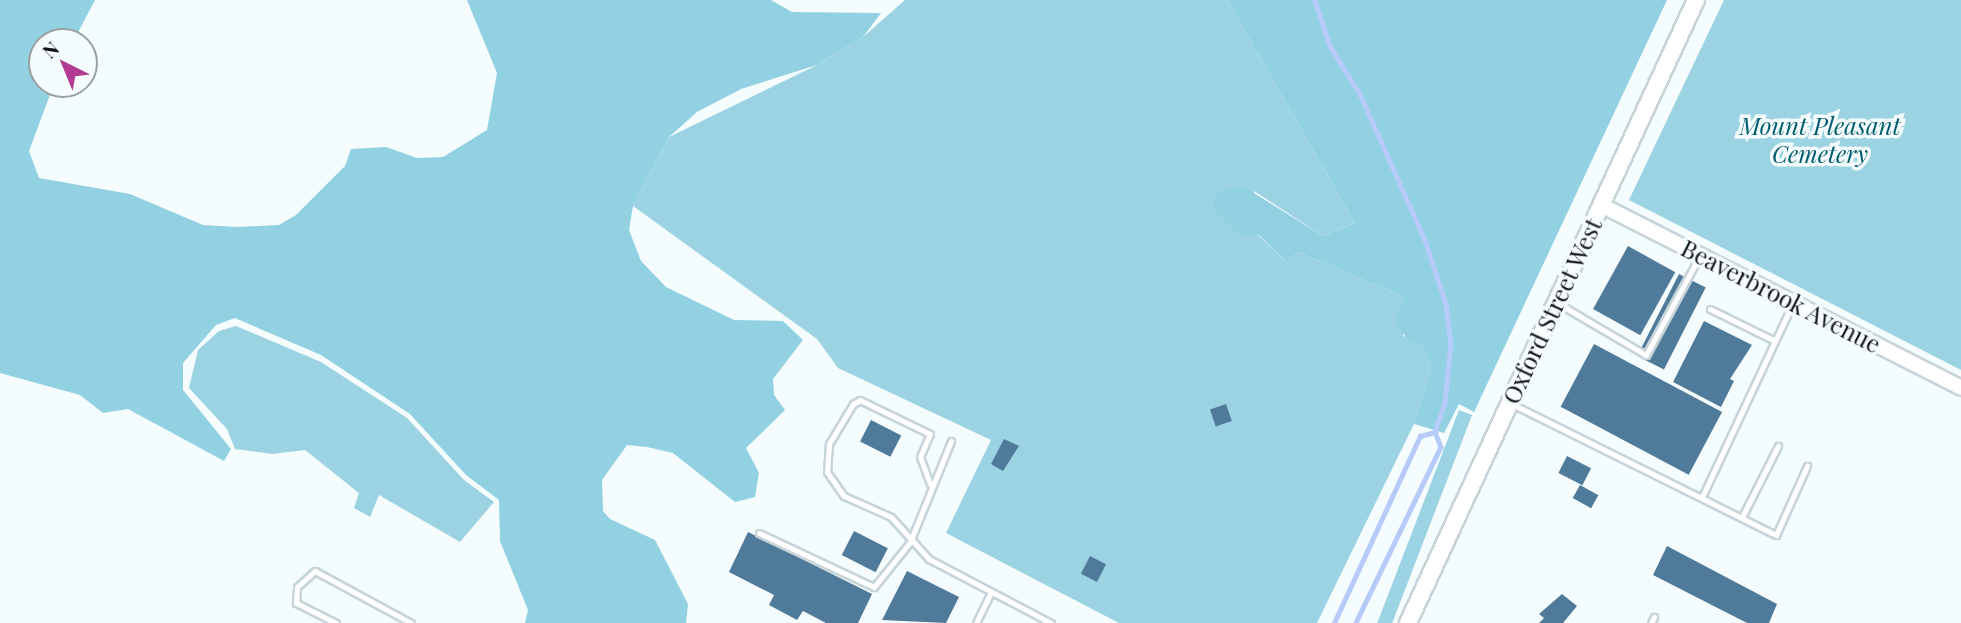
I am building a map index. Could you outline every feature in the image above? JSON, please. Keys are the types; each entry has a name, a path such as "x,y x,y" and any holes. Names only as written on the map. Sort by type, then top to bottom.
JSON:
{"main road":[{"name":"Oxford Street West","path":"1408,623 1696,0"}],"street":[{"name":"Beaverbrook Avenue","path":"1601,205 1961,388"}],"lane":[{"path":"1556,302 1646,355 1700,255"},
{"path":"1702,497 1793,303"},
{"path":"1710,309 1775,341"},
{"path":"930,484 920,457 930,434 860,400 853,404 829,444 827,472 844,496 891,517 910,542 929,559 1051,623"},
{"path":"1510,402 1776,535 1807,466"},
{"path":"759,533 874,587 910,542 930,484 951,441"},
{"path":"1742,517 1778,446"},
{"path":"336,623 296,603 297,587 315,571 411,623"},
{"path":"975,623 991,592"}],"green space":[{"path":"905,0 1227,0 1355,223 1323,236 1254,191 1258,235 1286,262 1298,252 1404,297 1403,336 1421,343 1431,367 1414,424 1317,623 1119,623 946,533 991,440 838,368 817,339 633,206 669,137 817,65 863,37"},
{"name":"Mount Pleasant Cemetery","path":"1724,0 1961,0 1961,370 1629,200"},
{"path":"236,326 321,362 407,418 464,480 494,502 460,542 379,495 370,517 354,508 359,493 305,450 272,454 235,449 227,429 189,388 198,350 219,331"},
{"path":"1459,410 1472,415 1392,623 1377,623"}],"shaded area":[{"path":"0,0 95,0 80,28 28,28 28,98 49,98 29,151 39,178 130,194 203,225 237,227 279,225 296,215 345,166 351,149 386,147 417,158 443,157 487,130 497,73 467,0 771,0 792,12 881,13 863,37 817,65 741,89 697,112 669,137 633,206 629,230 641,261 666,287 734,320 783,321 803,340 773,379 774,395 785,410 746,448 759,473 755,497 735,502 673,453 647,447 627,445 602,480 603,511 610,519 655,540 688,604 686,623 525,623 528,610 500,541 499,500 466,475 410,414 321,355 235,318 216,325 183,363 183,390 231,449 224,461 128,409 103,413 80,395 0,373"},
{"path":"1227,0 1667,0 1474,412 1459,404 1444,433 1414,424 1431,367 1421,343 1409,342 1395,322 1404,297 1298,252 1286,262 1259,235 1241,236 1214,209 1216,193 1241,185 1323,236 1355,223"}],"building":[{"path":"1628,246 1675,272 1640,335 1593,309"},
{"path":"1679,274 1706,288 1664,370 1637,356"},
{"path":"1704,321 1752,345 1730,379 1734,381 1721,407 1673,382"},
{"path":"1594,344 1722,412 1689,475 1561,407"},
{"path":"1226,404 1232,421 1216,427 1210,410"},
{"path":"871,420 901,435 890,457 860,441"},
{"path":"1004,439 1019,446 1003,471 991,464"},
{"path":"1567,456 1591,468 1582,485 1558,473"},
{"path":"1580,485 1598,495 1591,508 1573,498"},
{"path":"854,531 888,548 876,572 842,555"},
{"path":"748,532 872,594 858,623 826,623 803,611 797,620 769,605 774,595 729,572"},
{"path":"1667,546 1777,604 1769,623 1747,623 1653,575"},
{"path":"1090,556 1106,564 1097,582 1081,574"},
{"path":"907,571 959,597 946,623 882,620"},
{"path":"1562,594 1577,606 1563,623 1539,623 1544,618 1539,614"}],"waterway":[{"path":"1315,0 1330,46 1360,94 1425,240 1446,304 1451,343 1445,403 1435,432 1441,447 1356,623"},
{"path":"1334,623 1420,436 1435,432"}]}
